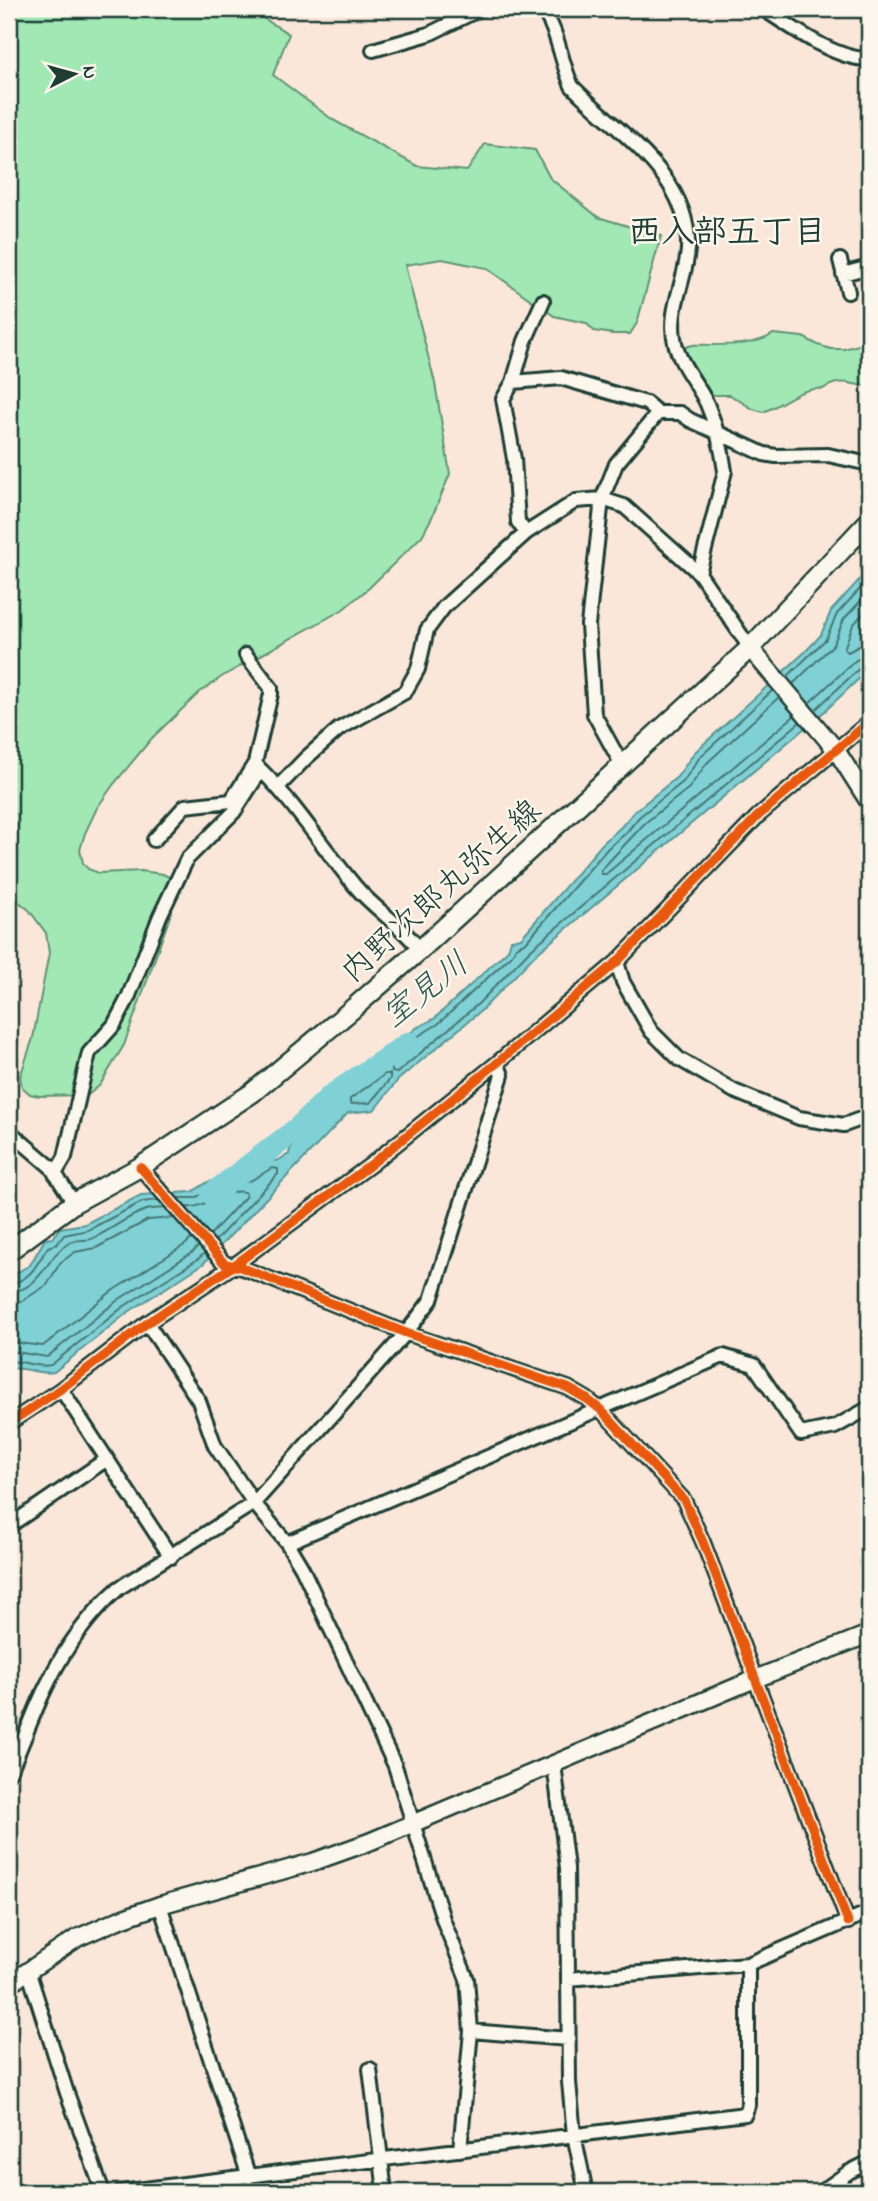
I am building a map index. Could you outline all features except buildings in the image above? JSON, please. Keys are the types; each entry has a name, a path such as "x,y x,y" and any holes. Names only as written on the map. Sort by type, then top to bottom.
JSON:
{"main road":[{"name":"内野次郎丸弥生線","path":"9,1251 74,1203 143,1170 252,1093 420,950 622,765 756,654 869,521"}],"street":[{"path":"373,50 429,34 480,9"},
{"path":"542,9 553,26 572,86 643,152 669,185 686,227 688,252 674,309 673,331 676,346 708,405 725,471 699,573"},
{"path":"763,9 794,30 853,59 869,59"},
{"path":"840,260 848,292"},
{"path":"843,274 869,267"},
{"path":"526,533 518,522 514,459 503,399 513,382 525,341 543,301"},
{"path":"513,382 561,379 646,403 658,413 680,413 764,454 828,455 869,464"},
{"path":"622,765 594,714 588,625 602,499 616,464 658,413"},
{"path":"278,787 339,729 405,692 418,669 427,630 444,607 526,533 576,501 602,499 624,506 699,573 756,654 832,745 869,802"},
{"path":"55,1174 65,1157 89,1053 114,1024 128,998 160,916 187,859 234,812 258,766 271,688 246,655"},
{"path":"9,1423 61,1389 228,1264 369,1166 497,1063 617,962 758,816 832,745 869,722"},
{"path":"258,766 278,787 358,889 409,934 420,950"},
{"path":"154,839 185,806 231,801 258,766"},
{"path":"617,962 624,982 651,1031 679,1059 734,1091 799,1118 844,1125 869,1116"},
{"path":"9,1773 48,1681 82,1629 105,1600 119,1588 254,1503 406,1334 431,1300 502,1074 497,1063"},
{"path":"9,1131 37,1154 55,1174 74,1203"},
{"path":"143,1170 228,1264 406,1334 568,1388 601,1410 684,1500 703,1542 848,1922"},
{"path":"147,1323 199,1401 215,1446 254,1503 287,1543 302,1568 395,1766 444,1922 467,1979 471,2031 460,2150"},
{"path":"287,1543 723,1356 754,1365 801,1434 835,1427 869,1408"},
{"path":"61,1389 171,1557"},
{"path":"9,1526 107,1460"},
{"path":"9,1984 77,1938 118,1920 160,1905 313,1862 414,1824 755,1679 869,1634"},
{"path":"554,1764 567,1868 569,2082 574,2135 586,2192"},
{"path":"160,1905 249,2177"},
{"path":"568,1979 748,1964 869,1912"},
{"path":"120,2192 745,2114 748,2105 748,1964"},
{"path":"28,1970 67,2094 103,2192"},
{"path":"471,2031 568,2039"},
{"path":"370,2069 385,2192"},
{"path":"821,2192 849,2172 869,2162"}],"green space":[{"path":"9,9 265,9 263,18 289,34 273,75 333,120 417,166 467,171 485,144 535,150 550,178 598,217 661,236 637,323 630,334 594,331 586,323 554,316 486,268 442,259 405,265 435,383 450,474 422,536 369,588 342,610 223,676 200,692 152,738 97,808 80,850 83,863 88,869 99,873 141,871 163,874 173,879 176,894 124,1045 100,1085 88,1095 30,1094 22,1087 20,1077 33,1038 49,953 46,933 29,910 9,894"},
{"path":"773,334 803,337 831,349 844,349 869,342 869,386 835,383 823,389 807,390 763,412 730,395 707,395 682,352 691,345 744,344"}],"water":[{"path":"869,569 869,669 825,711 534,956 483,1009 398,1080 374,1110 348,1113 203,1264 127,1313 54,1372 9,1369 9,1277 30,1265 45,1239 53,1238 60,1228 85,1224 141,1195 192,1192 208,1182 250,1173 262,1164 277,1161 289,1154 290,1149 325,1106 385,1066 384,1057 416,1028 434,1019 508,950 511,940 521,938 603,843 634,812 677,777 695,752 805,652 821,635 831,611"}],"waterway":[{"name":"室見川","path":"212,1194 298,1128 331,1096 409,1043"}],"cycle path":[{"path":"9,1423 61,1389 147,1323 233,1266 369,1166 497,1063 617,962 758,816 869,722"},
{"path":"140,1167 224,1263 243,1268 406,1333 568,1388 601,1410 684,1500 703,1542 848,1922"}],"district":[{"name":"西入部五丁目","path":"727,230"}]}
